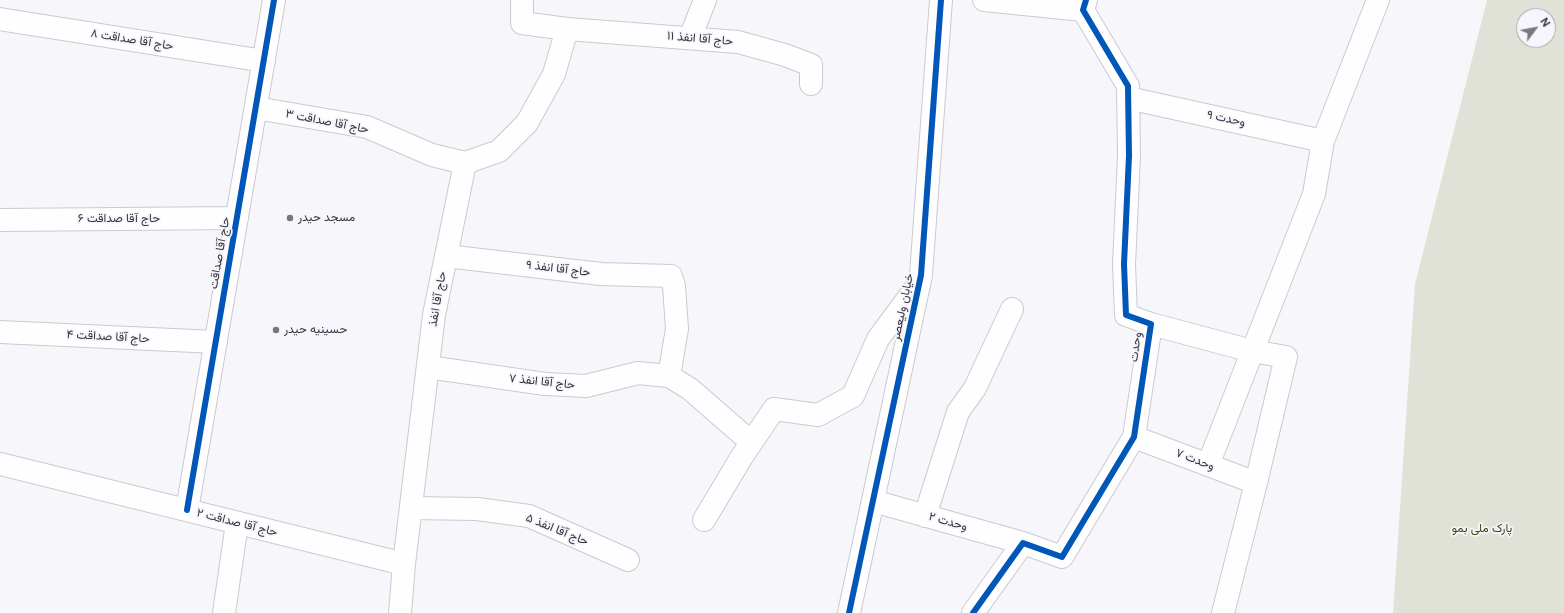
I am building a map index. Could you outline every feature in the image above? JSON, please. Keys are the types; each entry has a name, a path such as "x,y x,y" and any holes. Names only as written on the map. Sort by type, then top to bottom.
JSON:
{"street":[{"name":"حاج آقا صداقت","path":"187,510 274,0"},
{"name":"حاج آقا انفذ ۱۱","path":"522,0 522,23 567,29 738,42 785,55 811,65 811,84"},
{"path":"690,38 706,0"},
{"name":"خیابان ولیعصر","path":"849,613 921,275 941,0"},
{"path":"984,0 1084,5"},
{"path":"1208,465 1314,194 1323,140 1378,0"},
{"name":"وحدت","path":"1023,543 1062,557 1134,436 1151,324 1126,315 1124,264 1129,156 1128,86 1084,5"},
{"name":"حاج آقا صداقت ۸","path":"0,19 264,61"},
{"path":"465,163 499,151 527,123 554,74 567,29"},
{"name":"وحدت ۹","path":"1128,98 1323,140"},
{"name":"حاج آقا صداقت ۳","path":"256,108 367,127 432,155 465,163"},
{"name":"حاج آقا انفذ","path":"400,613 404,564 434,315 465,163"},
{"name":"حاج آقا صداقت ۶","path":"0,220 237,218"},
{"name":"حاج آقا انفذ ۹","path":"446,256 601,274 671,276 674,286 677,329 668,376"},
{"path":"704,520 740,458 774,409 818,415 853,396 878,339 919,284"},
{"path":"925,516 958,412 975,388 1012,309"},
{"path":"1151,324 1252,351 1286,357 1223,613"},
{"name":"حاج آقا صداقت ۴","path":"0,332 216,342"},
{"name":"حاج آقا انفذ ۷","path":"428,367 545,384 586,386 638,373 668,376 690,389 751,442"},
{"name":"وحدت ۷","path":"1134,436 1256,483"},
{"name":"حاج آقا صداقت ۲","path":"0,464 404,564"},
{"name":"وحدت ۲","path":"873,501 1023,543"},
{"name":"حاج آقا انفذ ۵","path":"411,508 477,509 529,516 628,560"},
{"path":"224,613 236,523"},
{"path":"973,613 1023,543"}],"green space":[{"name":"پارک ملی بمو","path":"1487,0 1564,0 1564,613 1393,613 1415,284"}],"cycle path":[{"path":"187,510 274,0"},
{"path":"849,613 921,275 941,0"},
{"path":"973,613 1023,543 1062,557 1134,437 1151,324 1126,315 1124,264 1129,156 1128,86 1083,10 1086,0"}],"place":[{"name":"مسجد حیدر","path":"290,218"},
{"name":"حسینیه حیدر","path":"276,330"}]}
